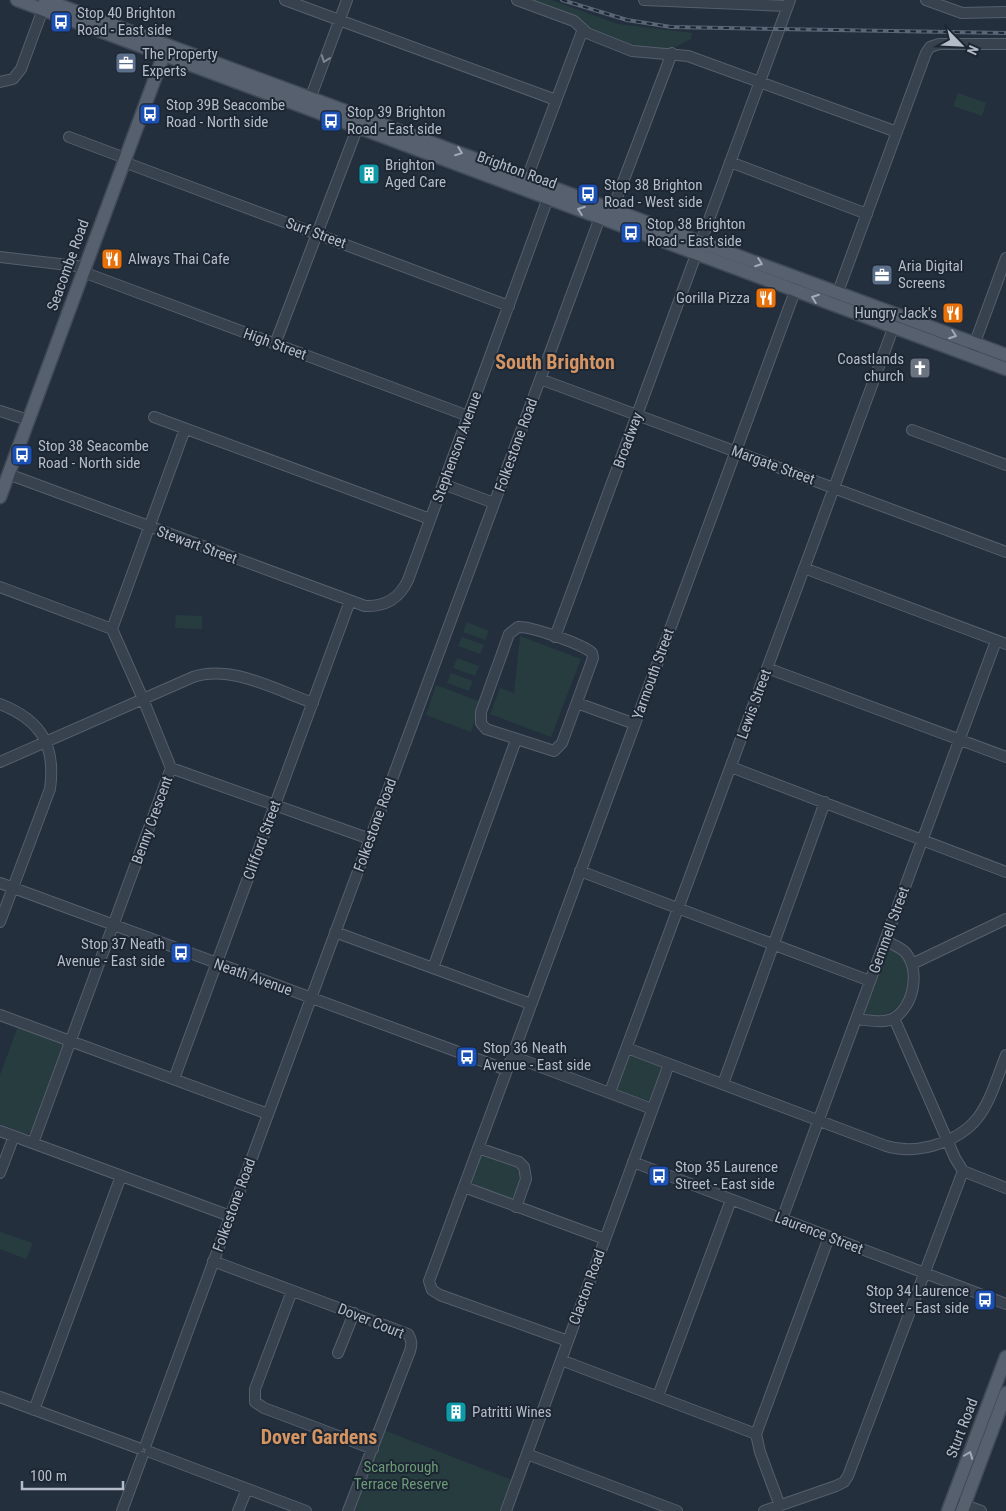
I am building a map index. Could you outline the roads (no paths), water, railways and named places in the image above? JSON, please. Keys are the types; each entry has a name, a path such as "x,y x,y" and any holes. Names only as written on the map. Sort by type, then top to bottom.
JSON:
{"main road":[{"name":"Brighton Road","path":"17,0 38,4 310,98 359,121 548,198 606,213"},
{"name":"Brighton Road","path":"38,4 125,39 166,49 202,67 527,178 606,213 798,285 834,305 975,343 1006,355"},
{"path":"125,39 146,52 151,58 152,69 146,103"},
{"name":"Seacombe Road","path":"0,497 166,49"},
{"path":"157,74 172,65 202,67"},
{"name":"Brighton Road","path":"798,285 838,292 970,356 1006,369"},
{"name":"Sturt Road","path":"998,1408 1006,1357"},
{"name":"Sturt Road","path":"957,1507 1006,1393"}],"street":[{"path":"285,0 556,100"},
{"path":"310,98 347,0"},
{"path":"517,0 574,21 587,34 632,51 672,53 688,56 897,132"},
{"path":"644,0 789,3"},
{"path":"926,0 944,3 962,12 1006,12"},
{"name":"Broadway","path":"554,637 638,415 789,3"},
{"path":"0,82 13,79 21,69 38,4"},
{"path":"527,178 583,29"},
{"path":"834,305 930,46 939,44 1006,44"},
{"name":"Folkestone Road","path":"122,1511 540,379 672,53"},
{"path":"275,344 359,121"},
{"name":"Surf Street","path":"69,136 125,160 509,306"},
{"path":"730,162 867,214"},
{"name":"Stephenson Avenue","path":"386,604 396,598 405,586 548,198"},
{"name":"High Street","path":"0,257 84,270 468,416"},
{"path":"970,356 1006,258"},
{"name":"Yarmouth Street","path":"568,1341 440,1294 430,1288 430,1278 798,285"},
{"name":"Lewis Street","path":"610,1092 896,321"},
{"name":"Margate Street","path":"540,379 1006,552"},
{"path":"0,410 28,420"},
{"path":"154,417 430,519"},
{"path":"0,587 112,629 186,428"},
{"path":"912,430 1006,465"},
{"name":"Stewart Street","path":"8,474 364,606 376,607 386,604"},
{"path":"444,484 494,503"},
{"path":"804,568 1006,644"},
{"name":"Clifford Street","path":"174,1079 350,601"},
{"path":"518,627 526,627 554,637 592,653 593,658 562,743 558,749 550,752 486,729 480,717 509,634 518,627"},
{"name":"Benny Crescent","path":"33,1143 171,768 144,699 112,629"},
{"name":"Gemmell Street","path":"782,1219 996,641"},
{"path":"767,668 1006,757"},
{"path":"0,762 193,677 215,672 232,674 313,703"},
{"path":"577,703 635,724"},
{"path":"0,704 27,718 46,742 52,768 50,789 0,922"},
{"path":"434,968 516,740"},
{"path":"730,767 1006,872"},
{"path":"171,768 370,839"},
{"path":"723,1084 825,802"},
{"path":"580,871 870,981"},
{"name":"Neath Avenue","path":"0,883 507,1070"},
{"path":"912,964 1006,919"},
{"path":"336,932 531,1004"},
{"path":"856,1019 875,1022 894,1018 906,1005 914,984 912,964 904,951 885,940"},
{"path":"0,1015 268,1114"},
{"path":"894,1018 963,1171 1006,1188"},
{"path":"627,1048 896,1149 919,1149 948,1141 968,1130 982,1112 1006,1055"},
{"path":"512,1056 652,1109"},
{"name":"Clacton Road","path":"506,1511 669,1064"},
{"path":"0,1131 230,1216"},
{"path":"0,1173 14,1136"},
{"path":"478,1148 519,1162 524,1166 526,1180 516,1207"},
{"name":"Laurence Street","path":"633,1162 1006,1304"},
{"path":"764,1511 836,1486 844,1482 848,1476 963,1171"},
{"path":"34,1410 121,1176"},
{"path":"464,1187 605,1239"},
{"path":"658,1396 731,1200"},
{"path":"780,1506 760,1452 756,1434 829,1237"},
{"name":"Dover Court","path":"214,1261 408,1334 412,1342 348,1511"},
{"path":"292,1291 255,1389 255,1402 264,1408 373,1449"},
{"path":"338,1353 354,1313"},
{"path":"561,1360 756,1434"},
{"path":"0,1397 306,1511"},
{"path":"526,1454 677,1511"},
{"path":"238,1511 246,1489"},
{"path":"957,1507 981,1511"}],"railway":[{"path":"562,0 627,20 671,27 1006,33"}],"place":[{"name":"Stop 40 Brighton Road - East side","path":"61,22"},
{"name":"The Property Experts","path":"126,63"},
{"name":"Stop 39B Seacombe Road - North side","path":"150,114"},
{"name":"Stop 39 Brighton Road - East side","path":"331,121"},
{"name":"Brighton Aged Care","path":"369,174"},
{"name":"Stop 38 Brighton Road - West side","path":"588,194"},
{"name":"Stop 38 Brighton Road - East side","path":"631,233"},
{"name":"Always Thai Cafe","path":"112,259"},
{"name":"Aria Digital Screens","path":"882,275"},
{"name":"Gorilla Pizza","path":"766,298"},
{"name":"Hungry Jack's","path":"953,313"},
{"name":"Coastlands church","path":"920,368"},
{"name":"Stop 38 Seacombe Road - North side","path":"22,455"},
{"name":"Stop 37 Neath Avenue - East side","path":"181,953"},
{"name":"Stop 36 Neath Avenue - East side","path":"467,1057"},
{"name":"Stop 35 Laurence Street - East side","path":"659,1176"},
{"name":"Stop 34 Laurence Street - East side","path":"985,1300"},
{"name":"Patritti Wines","path":"456,1412"}],"district":[{"name":"South Brighton","path":"555,362"},
{"name":"Dover Gardens","path":"319,1437"}],"park label":[{"name":"Scarborough Terrace Reserve","path":"401,1476"}]}
